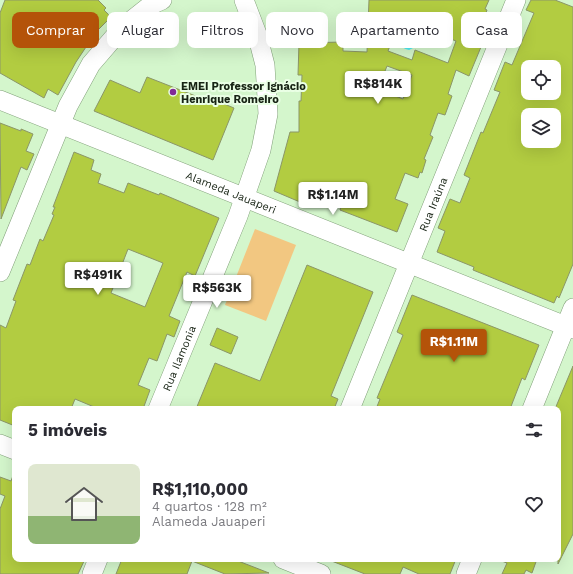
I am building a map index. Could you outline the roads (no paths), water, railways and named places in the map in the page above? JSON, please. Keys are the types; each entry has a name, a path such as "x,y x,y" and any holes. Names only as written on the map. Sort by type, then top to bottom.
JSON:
{"street":[{"path":"0,272 60,124 91,64 122,28 152,5 162,0"},
{"name":"Rua Ilamonia","path":"159,406 245,197 261,150 268,114 265,65 257,34 244,0"},
{"name":"Rua Iraúna","path":"351,406 516,0"},
{"name":"Alameda Jauaperi","path":"0,100 569,328"},
{"path":"533,406 569,328 573,308"},
{"path":"0,444 12,449"},
{"path":"92,574 97,562"},
{"path":"466,574 471,562"},
{"path":"286,563 321,574"}],"place":[{"name":"EMEI Professor Ignácio Henrique Romeiro","path":"173,92"}]}
